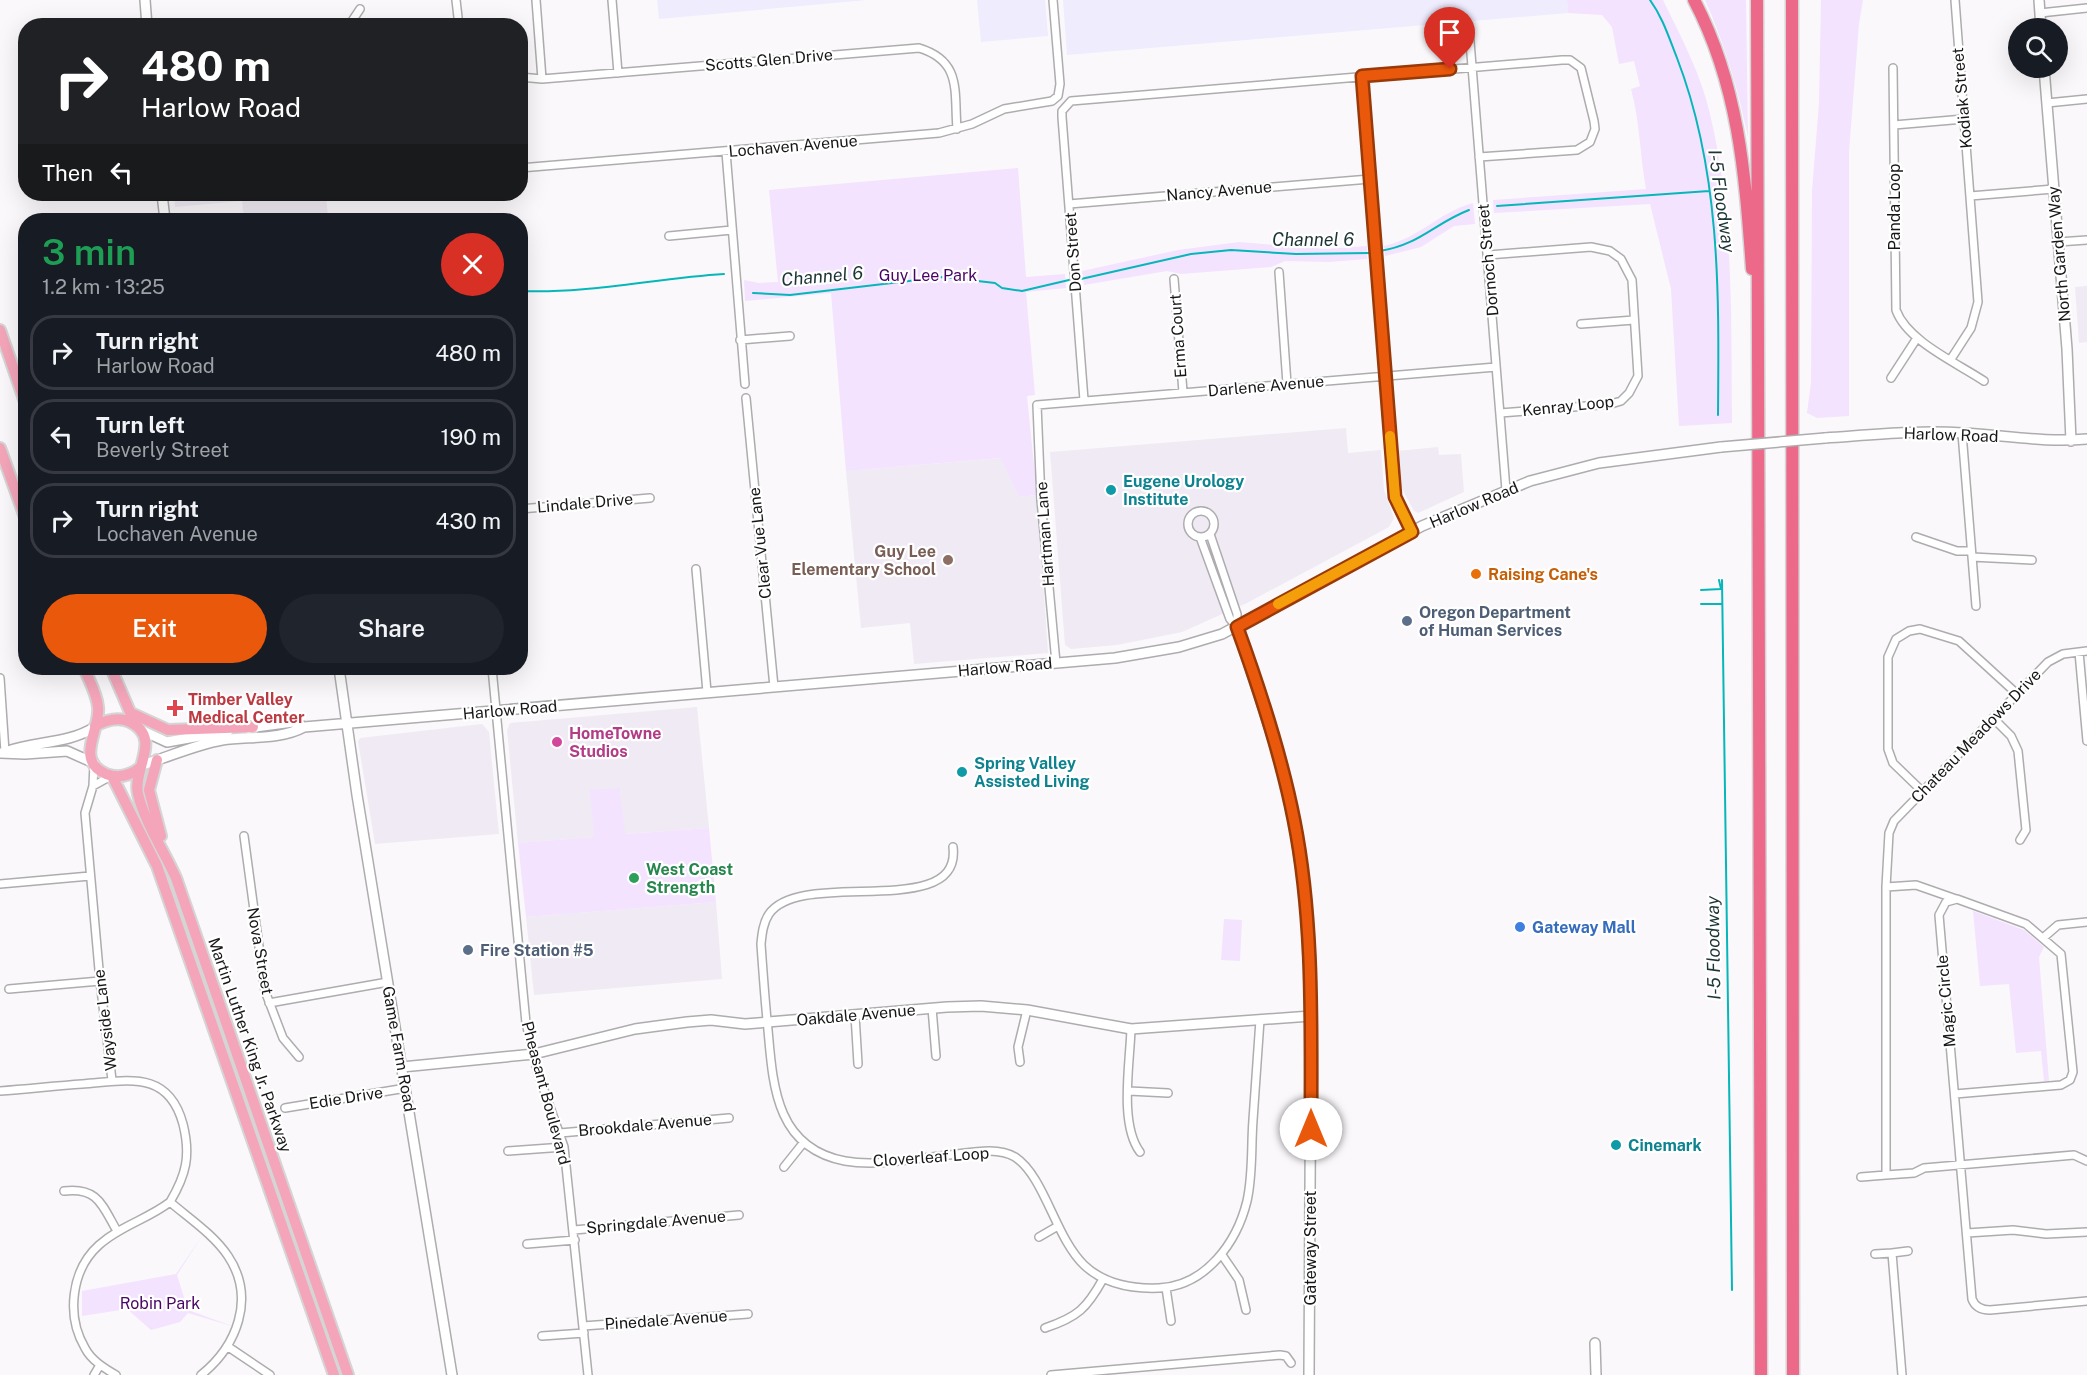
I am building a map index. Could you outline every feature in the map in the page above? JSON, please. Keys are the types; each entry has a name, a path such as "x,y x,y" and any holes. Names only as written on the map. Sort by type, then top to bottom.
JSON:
{"highway":[{"path":"1694,0 1719,56 1739,131 1760,379"},
{"path":"1758,0 1761,1375"},
{"path":"1792,0 1790,78 1793,1375"},
{"path":"1790,78 1800,0"}],"main road":[{"path":"145,0 146,18"},
{"path":"2039,0 2040,18"},
{"name":"North Garden Way","path":"2045,78 2071,441"},
{"path":"0,330 18,382"},
{"name":"Harlow Road","path":"304,727 1056,663 1161,651 1237,627 1412,532 1506,490 1552,474 1599,463 1721,447 1904,432 1962,433 2045,441 2087,439"},
{"path":"0,448 18,498"},
{"name":"Gateway Street","path":"1237,627 1276,744 1294,822 1306,910 1311,1016 1309,1375"},
{"path":"87,675 98,707 90,744 94,764"},
{"name":"Martin Luther King Jr. Parkway","path":"114,675 146,747 137,791 176,878 348,1375"},
{"name":"Game Farm Road","path":"340,675 452,1375"},
{"path":"131,713 168,730 253,727"},
{"path":"3,752 26,745 74,738 115,719 125,720 167,742 293,722 304,727"},
{"path":"3,752 25,754 67,752 94,764 101,771 112,776 127,775 142,766 191,748 222,740 293,733 304,727"},
{"path":"158,760 149,790 164,851"},
{"name":"Martin Luther King Jr. Parkway","path":"112,776 157,866 334,1375"},
{"name":"Oakdale Avenue","path":"402,1067 534,1054 635,1029 687,1022 767,1022 932,1008 981,1006 1027,1010 1131,1029 1311,1016"},
{"path":"1595,1343 1596,1375"}],"street":[{"path":"456,0 458,18"},
{"path":"536,0 542,79"},
{"path":"612,0 618,73"},
{"name":"Lochaven Avenue","path":"528,167 939,133 957,129 1004,109 1044,103 1058,96 1060,84 1053,0"},
{"name":"Kodiak Street","path":"1951,359 1971,328 1978,302 1955,0"},
{"path":"2040,13 2087,8"},
{"path":"354,18 360,9"},
{"name":"Dornoch Street","path":"1469,29 1506,490"},
{"name":"Scotts Glen Drive","path":"528,78 542,79 919,48 935,53 951,69 957,129"},
{"path":"1412,532 1395,497 1362,76 1562,60 1576,63 1584,74 1595,129 1590,142 1577,150 1479,157"},
{"name":"Panda Loop","path":"1893,68 1895,303 1902,323 1917,338 1984,381"},
{"name":"Don Street","path":"1084,400 1062,117 1066,105 1078,99 1362,76"},
{"path":"2047,103 2087,99"},
{"path":"1894,125 1964,119"},
{"path":"726,152 745,384"},
{"name":"Nancy Avenue","path":"1069,204 1370,179"},
{"path":"1970,196 2054,189"},
{"path":"669,236 732,230"},
{"path":"2058,242 2087,240"},
{"name":"Kenray Loop","path":"1488,255 1591,247 1610,251 1628,268 1632,280 1638,376 1635,385 1621,401 1611,404 1500,412"},
{"path":"1279,272 1287,384"},
{"name":"Erma Court","path":"1174,279 1183,392"},
{"path":"1581,324 1634,320"},
{"path":"740,340 790,336"},
{"path":"1891,378 1917,338"},
{"name":"Darlene Avenue","path":"1037,405 1496,368"},
{"name":"Clear Vue Lane","path":"746,398 774,687"},
{"name":"Hartman Lane","path":"1037,405 1041,500 1056,663"},
{"path":"1962,433 1976,606"},
{"name":"Lindale Drive","path":"528,508 650,498"},
{"path":"1197,511 1211,515 1214,525 1210,534 1200,537 1191,532 1188,523 1197,511"},
{"name":"Gateway Street","path":"1210,534 1237,614 1237,627"},
{"name":"Gateway Street","path":"1200,537 1230,620 1237,627"},
{"path":"1916,537 1972,554 2032,560"},
{"path":"696,569 707,692"},
{"path":"1922,792 1893,764 1888,749 1888,657 1896,639 1909,631 1920,629 1959,641 2016,693"},
{"path":"2083,651 2087,741"},
{"name":"Chateau Meadows Drive","path":"1886,1175 1886,887 1888,847 1892,824 2016,693 2052,659 2083,651"},
{"name":"Pheasant Boulevard","path":"493,675 526,1023 564,1147 588,1375"},
{"path":"0,678 3,752"},
{"path":"1993,718 2011,736 2020,756 2026,830 2020,840"},
{"name":"Wayside Lane","path":"94,764 93,786 85,813 100,981 112,1080 131,1079 153,1084 168,1094 179,1110 187,1138 187,1161 184,1178 170,1202"},
{"path":"93,786 112,776"},
{"name":"Nova Street","path":"244,836 250,891 269,1003 283,1038 299,1057"},
{"name":"Cloverleaf Loop","path":"953,847 954,858 950,870 940,881 930,885 807,896 787,902 770,912 763,928 761,944 774,1092 790,1127 804,1142 824,1154 845,1161 866,1162 988,1152 1014,1156 1031,1174 1058,1226 1084,1265 1103,1279 1142,1289 1166,1288 1198,1275 1222,1255 1236,1234 1248,1199 1260,1020"},
{"path":"0,884 90,876"},
{"path":"1886,887 1913,884 2026,924 2061,954 2073,1070 2070,1080 2057,1086 1955,1094"},
{"name":"Magic Circle","path":"1957,899 1946,902 1939,915 1972,1299 1976,1306 1990,1310 2087,1301"},
{"path":"2043,938 2058,925 2087,922"},
{"path":"9,989 100,981"},
{"path":"269,1003 388,982"},
{"path":"932,1008 936,1056"},
{"path":"1020,1062 1018,1047 1027,1010"},
{"path":"855,1015 858,1064"},
{"path":"1131,1029 1129,1119 1133,1142 1140,1152"},
{"path":"0,1091 112,1080"},
{"name":"Edie Drive","path":"285,1108 406,1088"},
{"path":"1129,1090 1168,1093"},
{"name":"Brookdale Avenue","path":"560,1133 729,1118"},
{"path":"784,1167 804,1142"},
{"name":"Brookdale Avenue","path":"508,1151 564,1147"},
{"path":"1861,1177 2074,1155 2087,1161"},
{"path":"64,1191 81,1189 89,1191 100,1202 117,1231"},
{"path":"116,1375 100,1365 85,1349 77,1330 73,1305 75,1286 83,1266 97,1246 117,1231 154,1215 170,1202 210,1236 228,1257 239,1280 242,1306 237,1330 214,1364 201,1375"},
{"name":"Springdale Avenue","path":"574,1230 739,1215"},
{"path":"1039,1237 1058,1226"},
{"path":"1966,1233 2013,1230 2046,1234 2087,1232"},
{"name":"Springdale Avenue","path":"527,1244 575,1240"},
{"path":"1875,1254 1908,1251"},
{"path":"1892,1253 1902,1375"},
{"path":"1222,1255 1239,1280 1246,1310"},
{"path":"1045,1328 1079,1314 1091,1300 1103,1279"},
{"path":"1166,1288 1171,1321"},
{"name":"Pinedale Avenue","path":"542,1336 584,1329 748,1314"},
{"path":"227,1346 270,1375"},
{"path":"1051,1375 1280,1355 1286,1356 1291,1362"},
{"path":"94,1375 100,1365"},
{"path":"1150,1366 1151,1375"}],"shaded area":[{"path":"657,0 867,0 659,19"},
{"path":"977,0 1045,0 1048,36 981,42"},
{"path":"1063,0 1567,0 1568,13 1067,55"},
{"path":"175,201 242,201 175,207"},
{"path":"242,201 327,201 327,213 243,213"},
{"path":"2087,286 2087,342 2079,343 2075,287"},
{"path":"1346,428 1348,453 1381,450 1384,490 1394,518 1389,527 1247,603 1182,632 1117,645 1071,649 1065,645 1050,452"},
{"path":"1438,447 1439,455 1461,454 1464,492 1418,513 1414,511 1400,485 1397,451"},
{"name":"Guy Lee Elementary School","path":"1002,458 1019,497 1037,495 1048,653 914,664 910,623 861,628 846,471"},
{"path":"697,707 709,828 624,834 620,788 595,837 518,843 507,730 510,723"},
{"path":"482,724 489,732 499,834 375,844 358,741 360,738"},
{"path":"716,902 722,979 534,995 526,917"}],"green space":[{"path":"1567,0 1663,0 1696,70 1706,99 1718,152 1727,229 1730,268 1732,423 1679,426 1671,289 1650,204 1494,213 1493,200 1646,189 1631,89 1640,86 1634,61 1619,64 1612,27 1602,15 1568,13"},
{"path":"1705,0 1746,0 1748,137 1730,67"},
{"path":"1821,0 1863,0 1849,152 1849,416 1817,418 1807,413 1811,383 1812,191 1819,103"},
{"name":"Guy Lee Park","path":"1018,168 1026,277 1065,274 1066,288 1026,292 1035,395 1027,396 1037,495 1019,497 1001,458 846,471 831,293 745,301 744,280 759,283 778,282 769,190"},
{"path":"1473,203 1475,224 1454,226 1421,247 1385,256 1384,246 1409,237 1460,207"},
{"path":"1239,242 1325,249 1367,246 1367,259 1329,262 1285,261 1271,267 1181,274 1167,271 1084,285 1082,271 1178,250"},
{"path":"620,788 625,834 709,828 716,902 526,917 518,843 594,837 590,790"},
{"path":"1973,911 2024,930 2044,947 2039,957 2049,1081 2044,1081 2041,1051 2016,1053 2009,984 1980,986"},
{"path":"1224,919 1242,920 1240,961 1221,960"},
{"name":"Robin Park","path":"202,1236 177,1275 188,1310 235,1327 188,1313 180,1322 151,1330 127,1309 82,1316 82,1291 176,1274"}],"waterway":[{"name":"I-5 Floodway","path":"1650,0 1665,28 1691,101 1710,189 1717,279 1718,415"},
{"name":"Channel 6","path":"1497,206 1709,191"},
{"name":"Channel 6","path":"1380,251 1406,244 1469,210"},
{"name":"Channel 6","path":"1081,279 1191,254 1231,250 1296,254 1369,253"},
{"name":"Channel 6","path":"528,291 597,288 724,274"},
{"name":"Channel 6","path":"753,293 790,295 943,277 995,283 1002,288 1022,291 1069,280"},
{"name":"I-5 Floodway","path":"1701,590 1721,589 1719,580"},
{"name":"I-5 Floodway","path":"1722,580 1732,1290"},
{"name":"I-5 Floodway","path":"1701,604 1722,604"}],"slow traffic":[{"path":"1278,604 1412,532 1395,497 1390,436"}],"place":[{"name":"Eugene Urology Institute","path":"1111,490"},
{"name":"Guy Lee Elementary School","path":"948,560"},
{"name":"Raising Cane's","path":"1476,574"},
{"name":"Oregon Department of Human Services","path":"1407,621"},
{"name":"Timber Valley Medical Center","path":"175,708"},
{"name":"HomeTowne Studios","path":"557,742"},
{"name":"Spring Valley Assisted Living","path":"962,772"},
{"name":"West Coast Strength","path":"634,878"},
{"name":"Gateway Mall","path":"1520,927"},
{"name":"Fire Station #5","path":"468,950"},
{"name":"Cinemark","path":"1616,1145"}],"route":[{"path":"1311,1129 1310,967 1303,877 1283,770 1237,627 1412,532 1395,497 1362,76 1450,69"}]}
